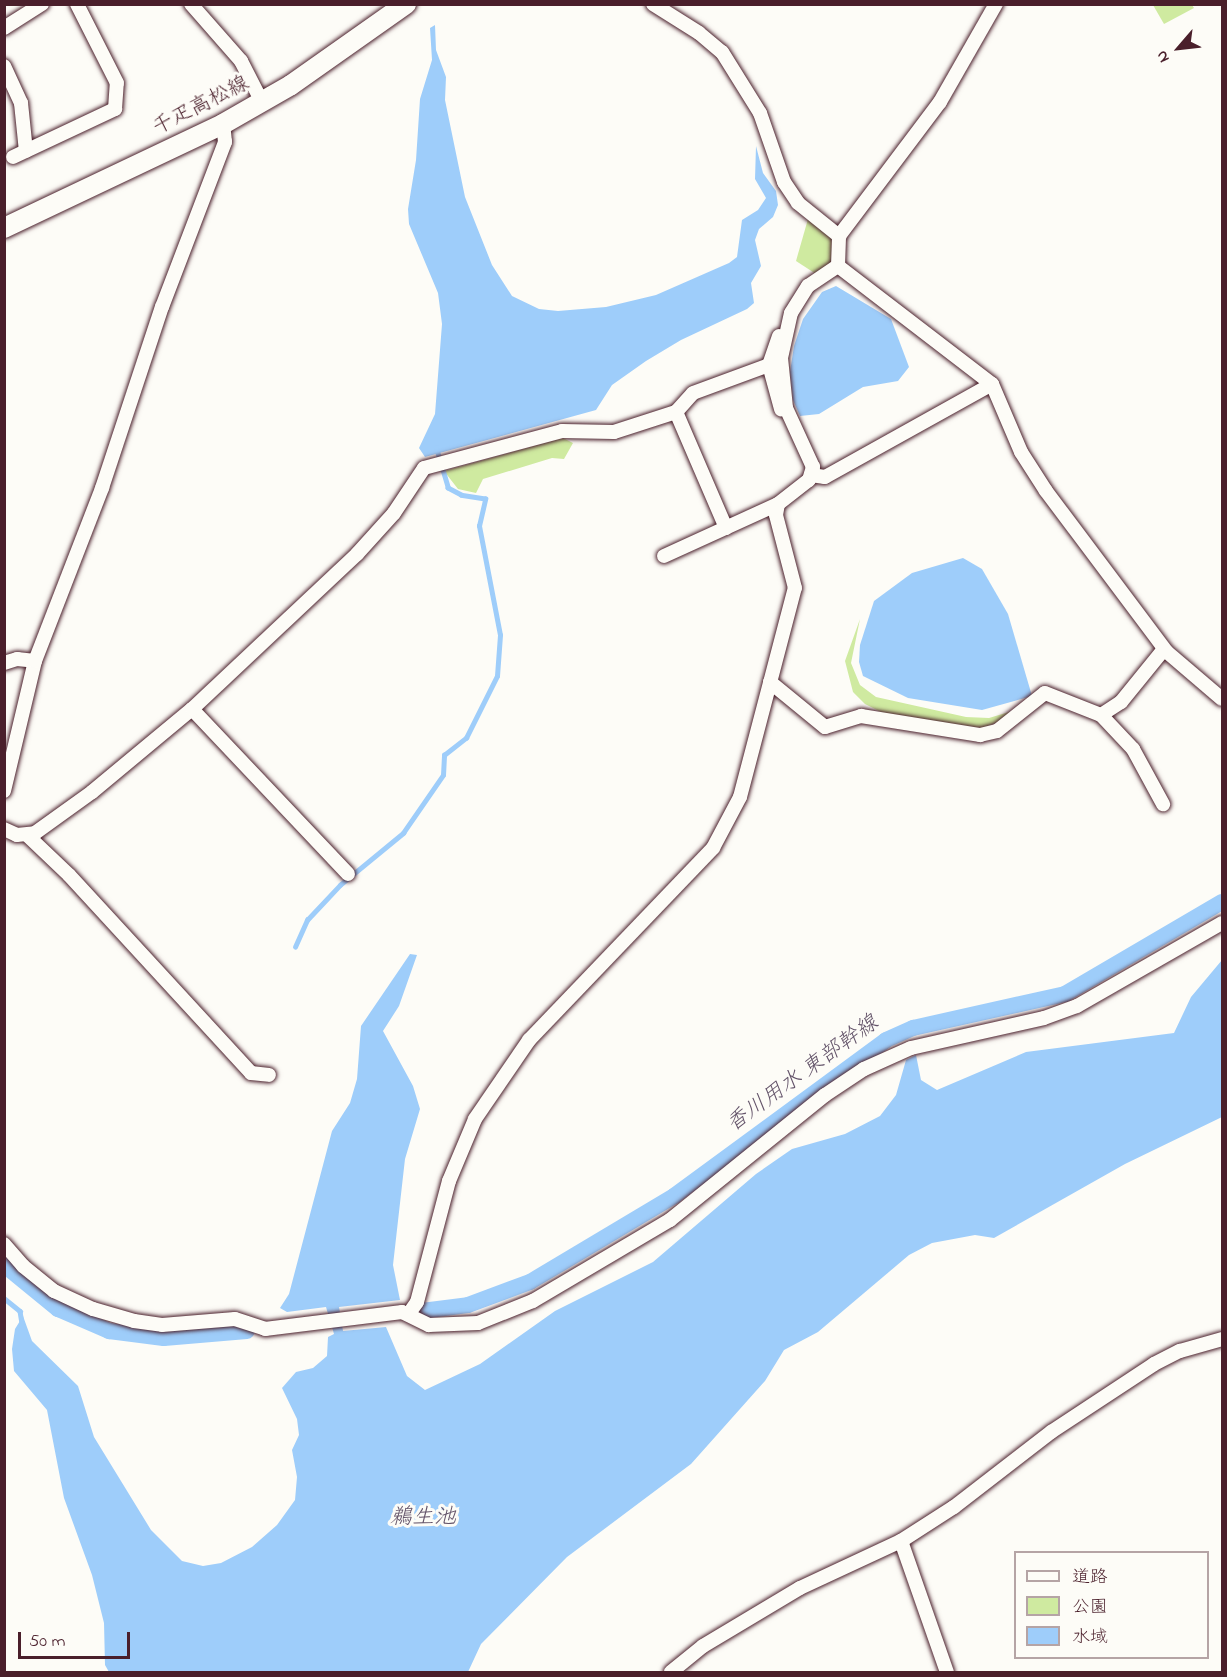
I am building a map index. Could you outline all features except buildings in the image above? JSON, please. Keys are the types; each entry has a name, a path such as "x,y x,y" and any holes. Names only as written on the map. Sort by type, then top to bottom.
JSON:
{"main road":[{"name":"千疋高松線","path":"4,228 224,124 262,102 406,4"}],"street":[{"path":"4,28 42,4"},
{"path":"4,66 21,103 20,154 115,109 117,83 77,4"},
{"path":"191,4 241,61 262,102"},
{"path":"653,4 699,33 722,52 760,113 784,182 798,203 839,236"},
{"path":"838,266 839,236 940,102 996,4"},
{"path":"4,791 35,661 102,488 162,307 225,142 224,124"},
{"path":"794,425 779,408 769,365 791,313 808,286 838,266"},
{"path":"838,266 992,384 1021,452 1046,491 1164,649 1222,699"},
{"path":"663,556 778,504 811,475 813,467 786,408 781,358 791,313"},
{"path":"27,835 92,792 192,708 357,554 394,513 424,468 562,431 614,432 676,412 693,393 769,365"},
{"path":"811,475 825,477 992,384"},
{"path":"676,412 726,528"},
{"path":"4,1244 54,1290 93,1309 162,1325 235,1319 265,1329 406,1312 417,1302 453,1171 475,1119 529,1040 713,848 740,797 795,588 776,515 778,504"},
{"path":"1101,715 1121,702 1164,649"},
{"path":"4,663 17,659 35,661"},
{"path":"770,682 825,726 861,716 980,735 997,731 1045,693 1101,715 1133,749 1163,804"},
{"path":"192,708 348,874"},
{"path":"4,829 27,835 69,875 251,1073 268,1075"},
{"path":"406,1312 429,1325 451,1326 478,1323 533,1301 670,1220 825,1095 864,1069 911,1048 1077,1006 1222,923"},
{"path":"671,1672 703,1646 800,1588 901,1541 954,1507 1051,1432 1154,1364 1180,1351 1222,1340"},
{"path":"901,1541 947,1672"}],"green space":[{"path":"1153,5 1192,5 1194,8 1164,24"},
{"path":"808,219 833,238 831,262 816,274 796,261"},
{"path":"563,438 573,443 564,459 552,458 483,479 476,493 458,489 444,471"},
{"path":"860,619 851,663 860,685 876,697 966,717 989,718 1019,709 1004,720 982,728 889,716 865,704 853,692 845,661"}],"water":[{"path":"435,25 436,50 446,77 445,100 465,197 492,265 512,296 539,309 558,311 606,307 656,295 729,263 737,257 742,220 758,210 766,198 755,179 756,146 763,173 776,191 778,205 773,217 759,229 755,240 761,266 751,283 754,303 747,309 681,340 646,361 612,385 596,410 425,457 419,448 435,414 442,324 438,293 409,224 408,209 416,160 420,99 432,60 430,28"},
{"path":"836,286 891,319 909,367 898,381 863,387 819,414 800,416 793,400 790,372 794,346 803,319 822,292"},
{"path":"963,558 982,569 1008,614 1032,696 982,710 908,698 863,676 859,662 860,645 874,601 912,573"},
{"name":"鵜生池","path":"410,954 417,955 399,1006 383,1031 413,1086 420,1109 405,1159 393,1265 400,1300 339,1307 343,1331 386,1327 407,1376 425,1390 480,1364 555,1311 653,1262 756,1174 792,1149 845,1134 880,1116 896,1095 906,1060 916,1055 921,1080 937,1090 1026,1052 1174,1033 1191,997 1222,960 1222,1117 1125,1164 994,1238 975,1235 932,1243 909,1255 818,1332 784,1350 765,1381 691,1464 567,1557 481,1644 468,1672 109,1672 105,1665 104,1623 92,1575 64,1498 47,1410 14,1371 12,1349 15,1329 23,1316 32,1341 78,1386 94,1437 151,1530 182,1561 203,1566 221,1563 252,1547 277,1525 295,1500 297,1477 292,1450 299,1435 297,1419 282,1388 296,1372 313,1368 327,1356 328,1337 334,1334 326,1307 287,1312 280,1308 289,1294 332,1131 350,1103 357,1079 361,1026"}],"waterway":[{"path":"295,947 307,920 340,885 403,833 443,775 444,755 466,738 497,676 500,635 479,526 485,499 461,495 448,488 436,448"},
{"name":"香川用水 東部幹線","path":"422,1311 468,1305 530,1282 674,1196 886,1040 913,1028 1065,994 1222,902"},
{"name":"香川用水 東部幹線","path":"4,1265 58,1309 109,1331 164,1338 247,1331"},
{"path":"4,1298 20,1311 22,1324"}]}
